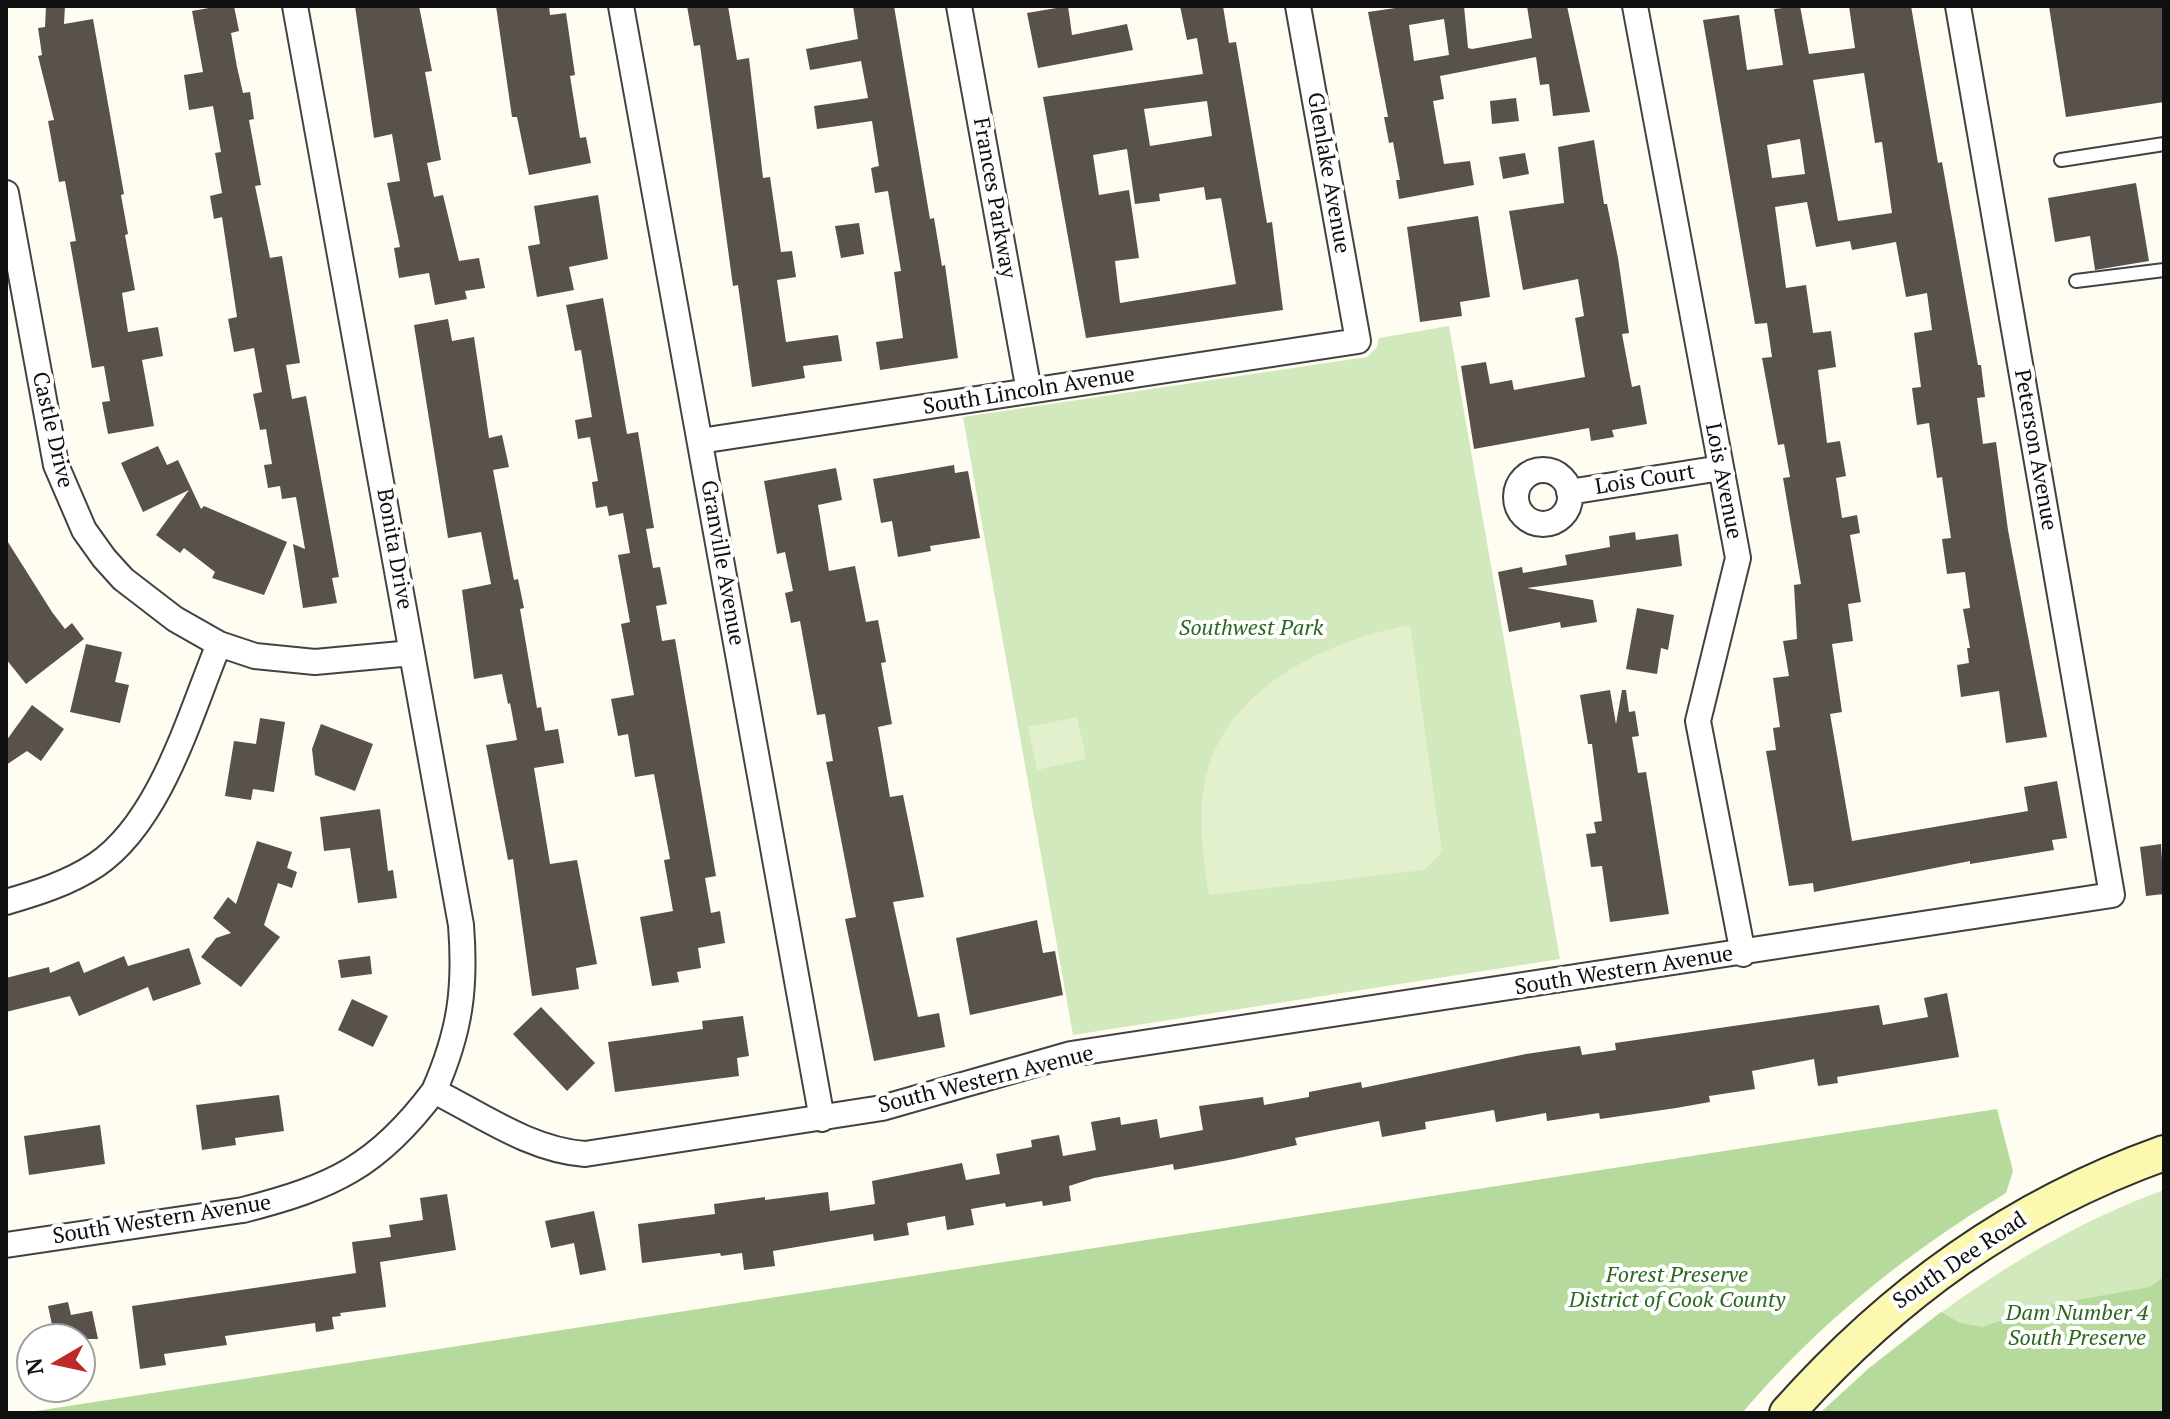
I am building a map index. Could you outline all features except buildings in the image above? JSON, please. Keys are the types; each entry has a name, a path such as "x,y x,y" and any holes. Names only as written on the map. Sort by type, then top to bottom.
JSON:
{"main road":[{"name":"South Dee Road","path":"1787,1413 1831,1364 1896,1303 1971,1248 2056,1199 2164,1153"}],"street":[{"name":"Bonita Drive","path":"295,6 461,925 464,972 460,1014 452,1051 434,1091"},
{"name":"Granville Avenue","path":"621,6 822,1119"},
{"name":"Frances Parkway","path":"959,6 1029,391"},
{"name":"Glenlake Avenue","path":"1298,6 1358,341"},
{"name":"Lois Avenue","path":"1635,6 1738,558 1698,721 1743,954"},
{"name":"Peterson Avenue","path":"1958,6 2112,895"},
{"name":"Castle Drive","path":"6,193 9,227 47,426 68,498 84,530 123,579 175,619 219,644 287,662 350,660 412,653"},
{"name":"South Lincoln Avenue","path":"700,441 1358,341"},
{"name":"Lois Court","path":"1569,492 1721,468"},
{"path":"6,902 66,882 97,864 147,811 219,644"},
{"name":"South Western Avenue","path":"6,1245 243,1210 280,1201 358,1169 394,1140 434,1091 558,1152 607,1151 822,1119 915,1100 1071,1054 1743,954 2112,895"}],"lane":[{"path":"2061,160 2164,144"},
{"path":"2076,281 2164,270"}],"green space":[{"name":"Southwest Park","path":"1449,326 1560,959 1073,1035 963,417 1367,357 1377,347 1379,338"},
{"path":"1410,625 1442,852 1424,870 1209,895 1203,854 1202,799 1215,751 1232,722 1255,696 1312,657 1344,643"},
{"path":"1077,717 1086,759 1037,770 1028,727"},
{"name":"Forest Preserve District of Cook County","path":"1997,1109 2013,1171 2006,1193 1933,1240 1865,1292 1801,1350 1742,1413 23,1413"},
{"name":"Dam Number 4 South Preserve","path":"2164,1190 2164,1413 1820,1413 1898,1346 1981,1285 2070,1231"},
{"name":"Dam Number 4 South Preserve","path":"2164,1277 2164,1413 1820,1413 1869,1368 1941,1312 1960,1323 1983,1327 2038,1307 2150,1287"}]}
